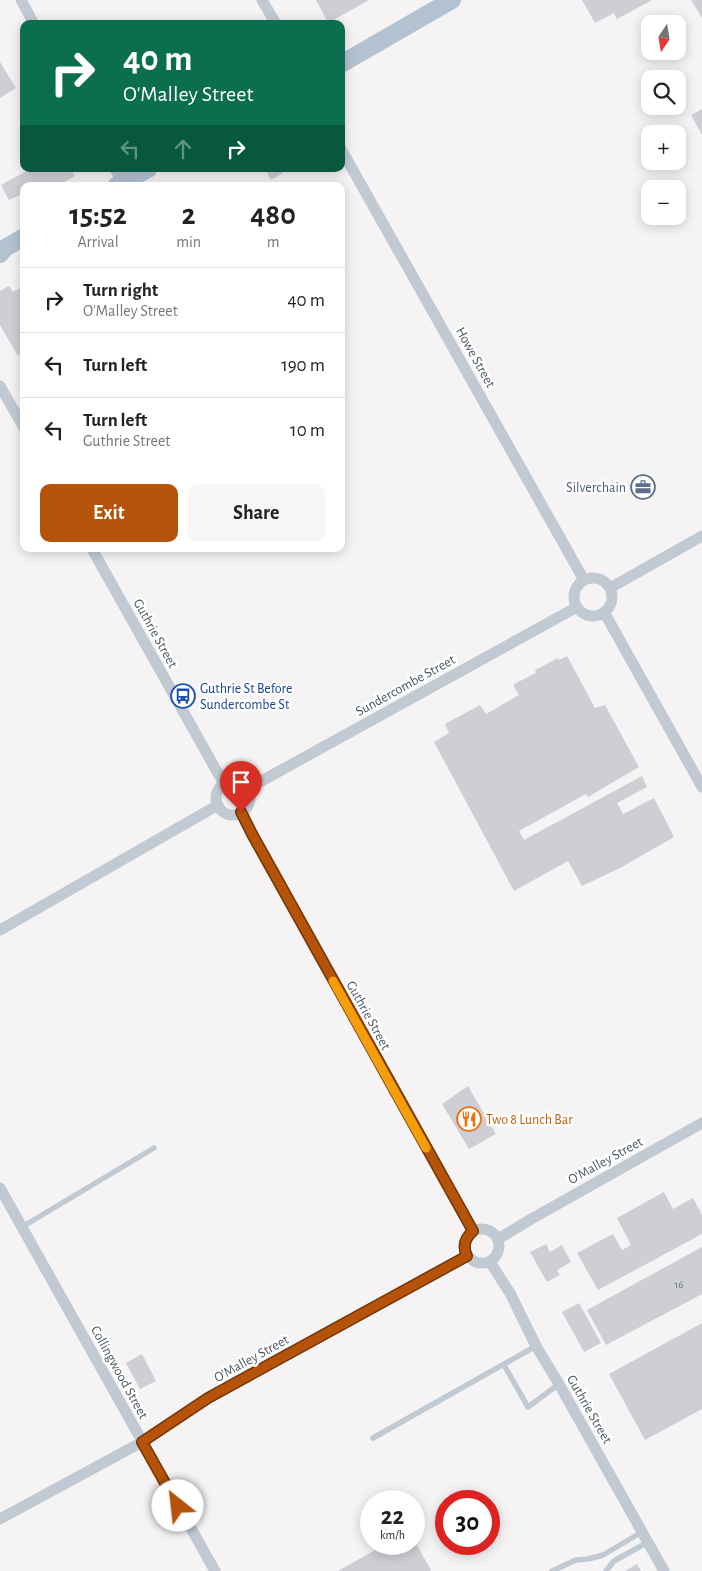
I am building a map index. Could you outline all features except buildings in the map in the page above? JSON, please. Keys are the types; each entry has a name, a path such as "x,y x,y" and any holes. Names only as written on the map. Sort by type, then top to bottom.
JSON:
{"main road":[{"path":"345,62 452,0"},
{"path":"118,179 139,172"},
{"path":"2,250 20,239"}],"street":[{"path":"21,0 32,20"},
{"path":"262,0 274,20"},
{"name":"Howe Street","path":"345,156 584,580"},
{"path":"0,386 20,421"},
{"path":"610,588 702,536"},
{"name":"Guthrie Street","path":"94,552 224,784"},
{"path":"596,578 606,583 610,588 612,593 611,604 604,612 593,616 577,607 575,592 584,580 596,578"},
{"name":"Sundercombe Street","path":"247,789 577,607"},
{"path":"604,612 702,788"},
{"path":"234,781 244,785 249,793 249,802 245,810 231,814 226,813 218,805 217,794 224,784 234,781"},
{"path":"0,930 218,805"},
{"name":"Guthrie Street","path":"241,812 473,1231"},
{"name":"O'Malley Street","path":"498,1239 702,1123"},
{"name":"Collingwood Street","path":"0,1188 215,1571"},
{"path":"485,1229 498,1239 499,1249 490,1262 480,1264 467,1256 464,1245 469,1234 473,1231 485,1229"},
{"name":"O'Malley Street","path":"0,1519 142,1442 208,1398 467,1256"},
{"name":"Guthrie Street","path":"490,1262 510,1293 536,1346 664,1571"}],"lane":[{"path":"22,1227 154,1148"},
{"path":"373,1438 536,1346"},
{"path":"504,1365 528,1407 559,1384"},
{"path":"552,1571 576,1560 603,1555 645,1537"},
{"path":"606,1571 614,1561 645,1537"}],"slow traffic":[{"path":"333,981 426,1148"}],"place":[{"name":"Silverchain","path":"643,487"},
{"name":"Guthrie St Before Sundercombe St","path":"183,696"},
{"name":"Two 8 Lunch Bar","path":"469,1119"}],"route":[{"path":"178,1506 142,1442 208,1398 467,1256 464,1245 469,1234 473,1231 241,812"}]}
